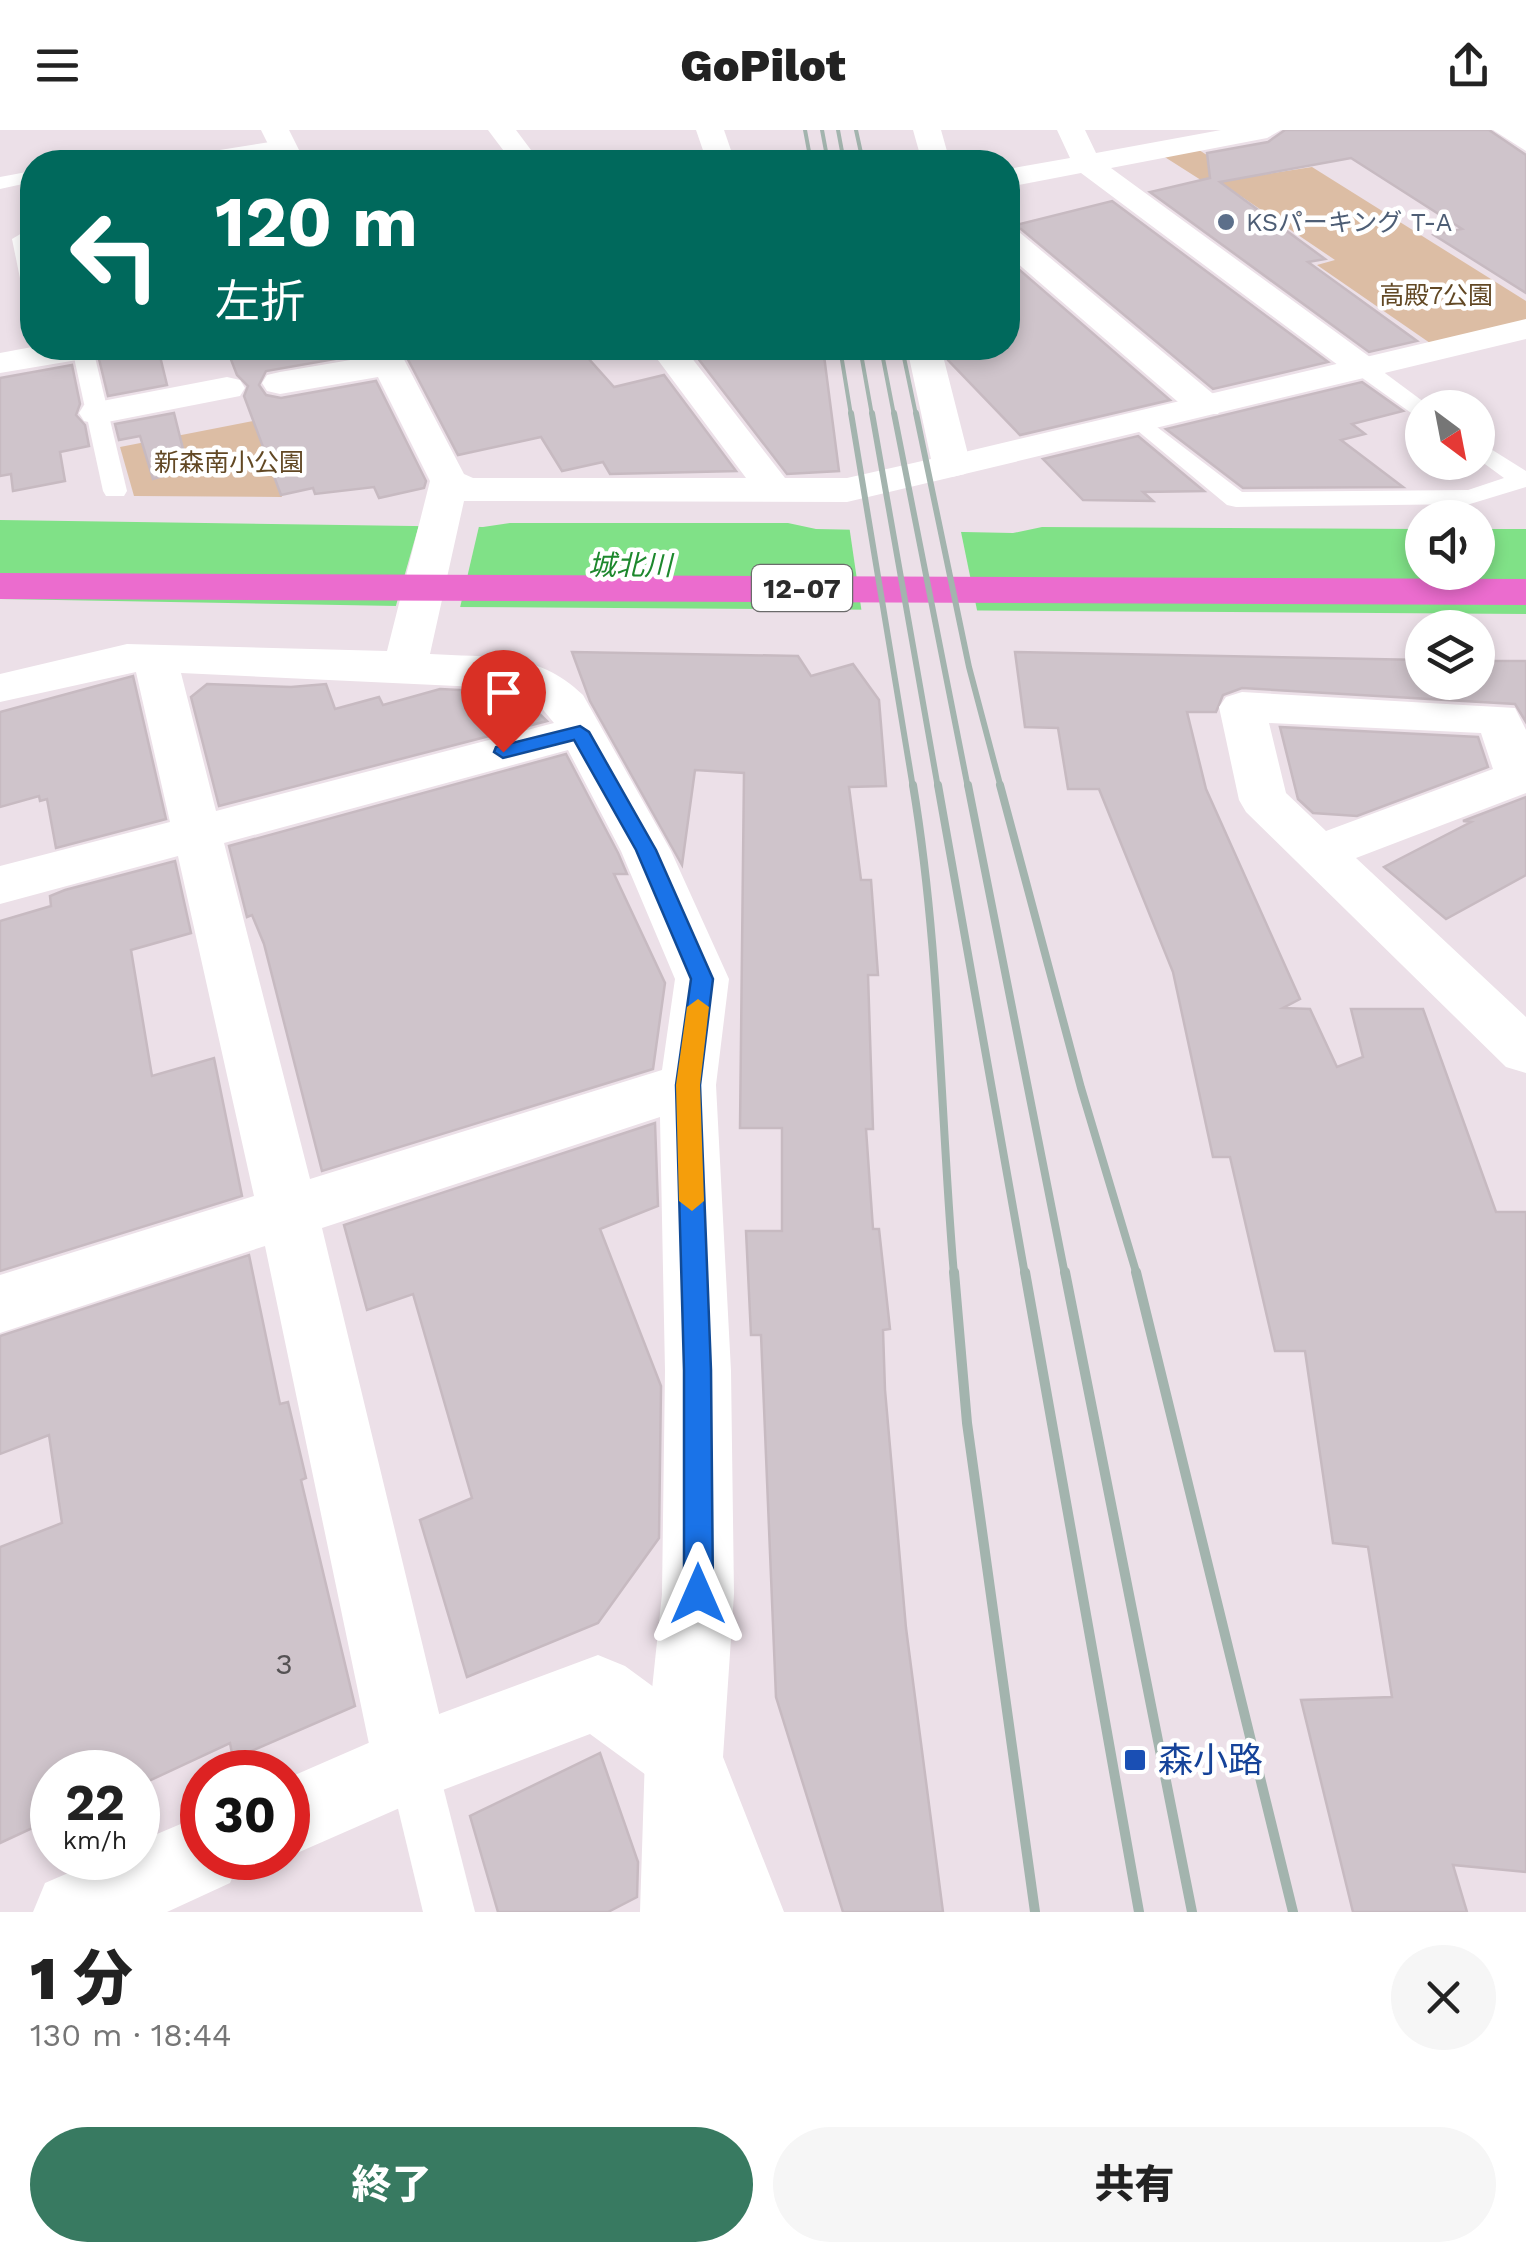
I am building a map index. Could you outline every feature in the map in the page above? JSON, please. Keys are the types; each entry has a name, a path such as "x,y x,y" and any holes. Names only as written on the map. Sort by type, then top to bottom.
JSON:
{"highway":[{"path":"0,549 1405,559"},
{"path":"1495,560 1526,560"},
{"name":"12-07","path":"0,586 1526,592"}],"street":[{"path":"1071,130 1087,164 1362,367"},
{"path":"1507,130 1526,144"},
{"path":"1020,176 1260,131"},
{"path":"1020,250 1206,406"},
{"path":"448,492 848,490 1526,328"},
{"path":"280,383 369,360"},
{"path":"387,360 448,492 410,649"},
{"path":"675,360 775,491"},
{"path":"927,360 952,466"},
{"path":"97,413 227,388"},
{"path":"0,688 128,658 156,662 410,649 528,676 546,684 566,706 646,850 702,979 688,1085 698,1370 698,1594 684,1756 681,1912"},
{"path":"156,662 288,1212 412,1763"},
{"path":"1319,853 1520,778 1500,719 1242,707 1263,800 1526,1052"},
{"path":"0,885 580,732"},
{"path":"0,1304 688,1085"},
{"path":"310,1808 412,1763 598,1693 684,1756 743,1912"},
{"path":"74,1912 180,1866"}],"lane":[{"path":"255,150 283,146"},
{"path":"88,360 115,492"},
{"path":"1362,367 1405,398"},
{"path":"1140,421 1236,500 1470,497 1523,480 1495,460"},
{"path":"412,1763 449,1912"}],"green space":[{"name":"高殿7公園","path":"1196,148 1242,178 1312,167 1526,301 1526,320 1430,343 1317,265 1335,260 1217,180 1204,182 1160,154"},
{"name":"新森南小公園","path":"253,421 282,497 134,496 120,447"}],"water":[{"name":"城北川","path":"0,520 483,527 510,523 788,523 816,529 1013,533 1042,527 1405,529 1405,590 1495,590 1495,529 1526,529 1526,614 1495,614 1495,610 1405,610 1405,613 455,607 0,599"}],"pier":[{"path":"420,521 480,522 459,612 395,609"},
{"path":"849,525 960,527 978,615 862,614"}],"building":[{"path":"1285,130 1489,130 1526,155 1526,293 1434,235 1462,229 1351,158 1220,182 1325,259 1308,262 1417,341 1369,352 1150,192 1210,178 1207,153 1268,142"},
{"path":"1112,201 1328,362 1213,389 1020,229 1020,224"},
{"path":"1020,270 1170,400 1020,435 948,360 1020,360"},
{"path":"99,360 161,360 167,385 108,396"},
{"path":"231,360 329,360 266,371 259,385 266,395 281,398 376,381 426,481 424,488 379,498 374,487 315,494 313,488 281,495 244,396 248,386 237,375"},
{"path":"408,360 590,360 614,387 664,375 736,471 610,474 603,462 562,471 541,437 458,455"},
{"path":"699,360 825,360 839,471 787,474"},
{"path":"72,365 80,404 76,415 85,425 89,446 60,452 65,481 13,491 11,474 0,476 0,378"},
{"path":"1362,382 1403,411 1352,424 1365,434 1341,440 1403,487 1243,488 1166,429"},
{"path":"174,413 188,469 153,479 140,436 119,440 115,424"},
{"path":"1138,436 1204,491 1143,492 1153,501 1083,500 1043,459"},
{"path":"572,652 798,656 811,676 853,664 879,700 886,786 849,787 861,880 871,880 878,975 868,975 873,1129 866,1129 873,1229 879,1229 890,1329 883,1330 885,1390 906,1628 943,1912 843,1912 776,1697 761,1335 751,1335 746,1231 782,1231 782,1128 740,1128 744,773 695,770 682,865 590,701"},
{"path":"1015,652 1405,660 1405,698 1242,688 1223,695 1216,712 1187,712 1206,789 1300,999 1283,1008 1310,1009 1337,1067 1363,1057 1351,1009 1423,1009 1496,1212 1526,1212 1526,1872 1453,1865 1467,1912 1353,1912 1301,1700 1392,1697 1368,1547 1333,1543 1305,1351 1275,1351 1230,1157 1213,1157 1173,972 1099,789 1068,789 1058,728 1025,727"},
{"path":"1495,661 1526,661 1526,722 1515,704 1447,700 1495,700"},
{"path":"133,676 166,819 56,848 47,799 40,801 39,796 0,807 0,712"},
{"path":"207,684 326,684 335,709 379,697 383,705 440,689 518,693 547,721 219,806 191,697"},
{"path":"1280,727 1478,737 1488,767 1357,816 1313,813 1298,799"},
{"path":"566,754 618,853 627,874 614,874 665,983 653,1069 322,1171 264,944 252,915 247,917 229,846"},
{"path":"1526,797 1526,875 1446,919 1384,867 1471,822 1463,821"},
{"path":"175,861 191,933 131,950 152,1076 214,1058 242,1196 0,1271 0,921 51,906 50,896 65,890"},
{"path":"655,1123 658,1206 600,1229 661,1386 659,1538 598,1623 467,1677 420,1520 472,1498 413,1294 367,1310 344,1225"},
{"path":"249,1255 280,1404 288,1402 306,1478 301,1480 355,1706 254,1750 231,1750 230,1743 215,1750 180,1750 180,1766 160,1776 160,1750 30,1750 30,1829 0,1843 0,1547 62,1523 49,1435 0,1454 0,1336"},
{"path":"600,1753 638,1862 637,1897 608,1912 498,1912 470,1816"}],"railway":[{"path":"805,130 809,150"},
{"path":"822,130 826,150"},
{"path":"838,130 842,150"},
{"path":"856,130 860,150"},
{"path":"842,360 851,415"},
{"path":"862,360 872,415"},
{"path":"883,360 894,415"},
{"path":"905,360 916,415"},
{"path":"851,413 913,788"},
{"path":"872,413 938,788"},
{"path":"894,413 968,788"},
{"path":"916,413 969,667 1001,788"},
{"path":"913,785 929,907 954,1275"},
{"path":"938,785 1025,1275"},
{"path":"968,785 1065,1275"},
{"path":"1000,785 1081,1088 1137,1275"},
{"path":"954,1272 967,1423 1035,1912"},
{"path":"1025,1272 1139,1912"},
{"path":"1065,1272 1192,1912"},
{"path":"1136,1272 1293,1912"}],"slow traffic":[{"path":"692,1201 688,1085 698,1007"}],"place":[{"name":"KSパーキング T-A","path":"1226,222"},
{"name":"森小路","path":"1135,1760"}],"route":[{"path":"503,752 580,732 646,850 702,979 688,1085 698,1370 698,1594"}]}
